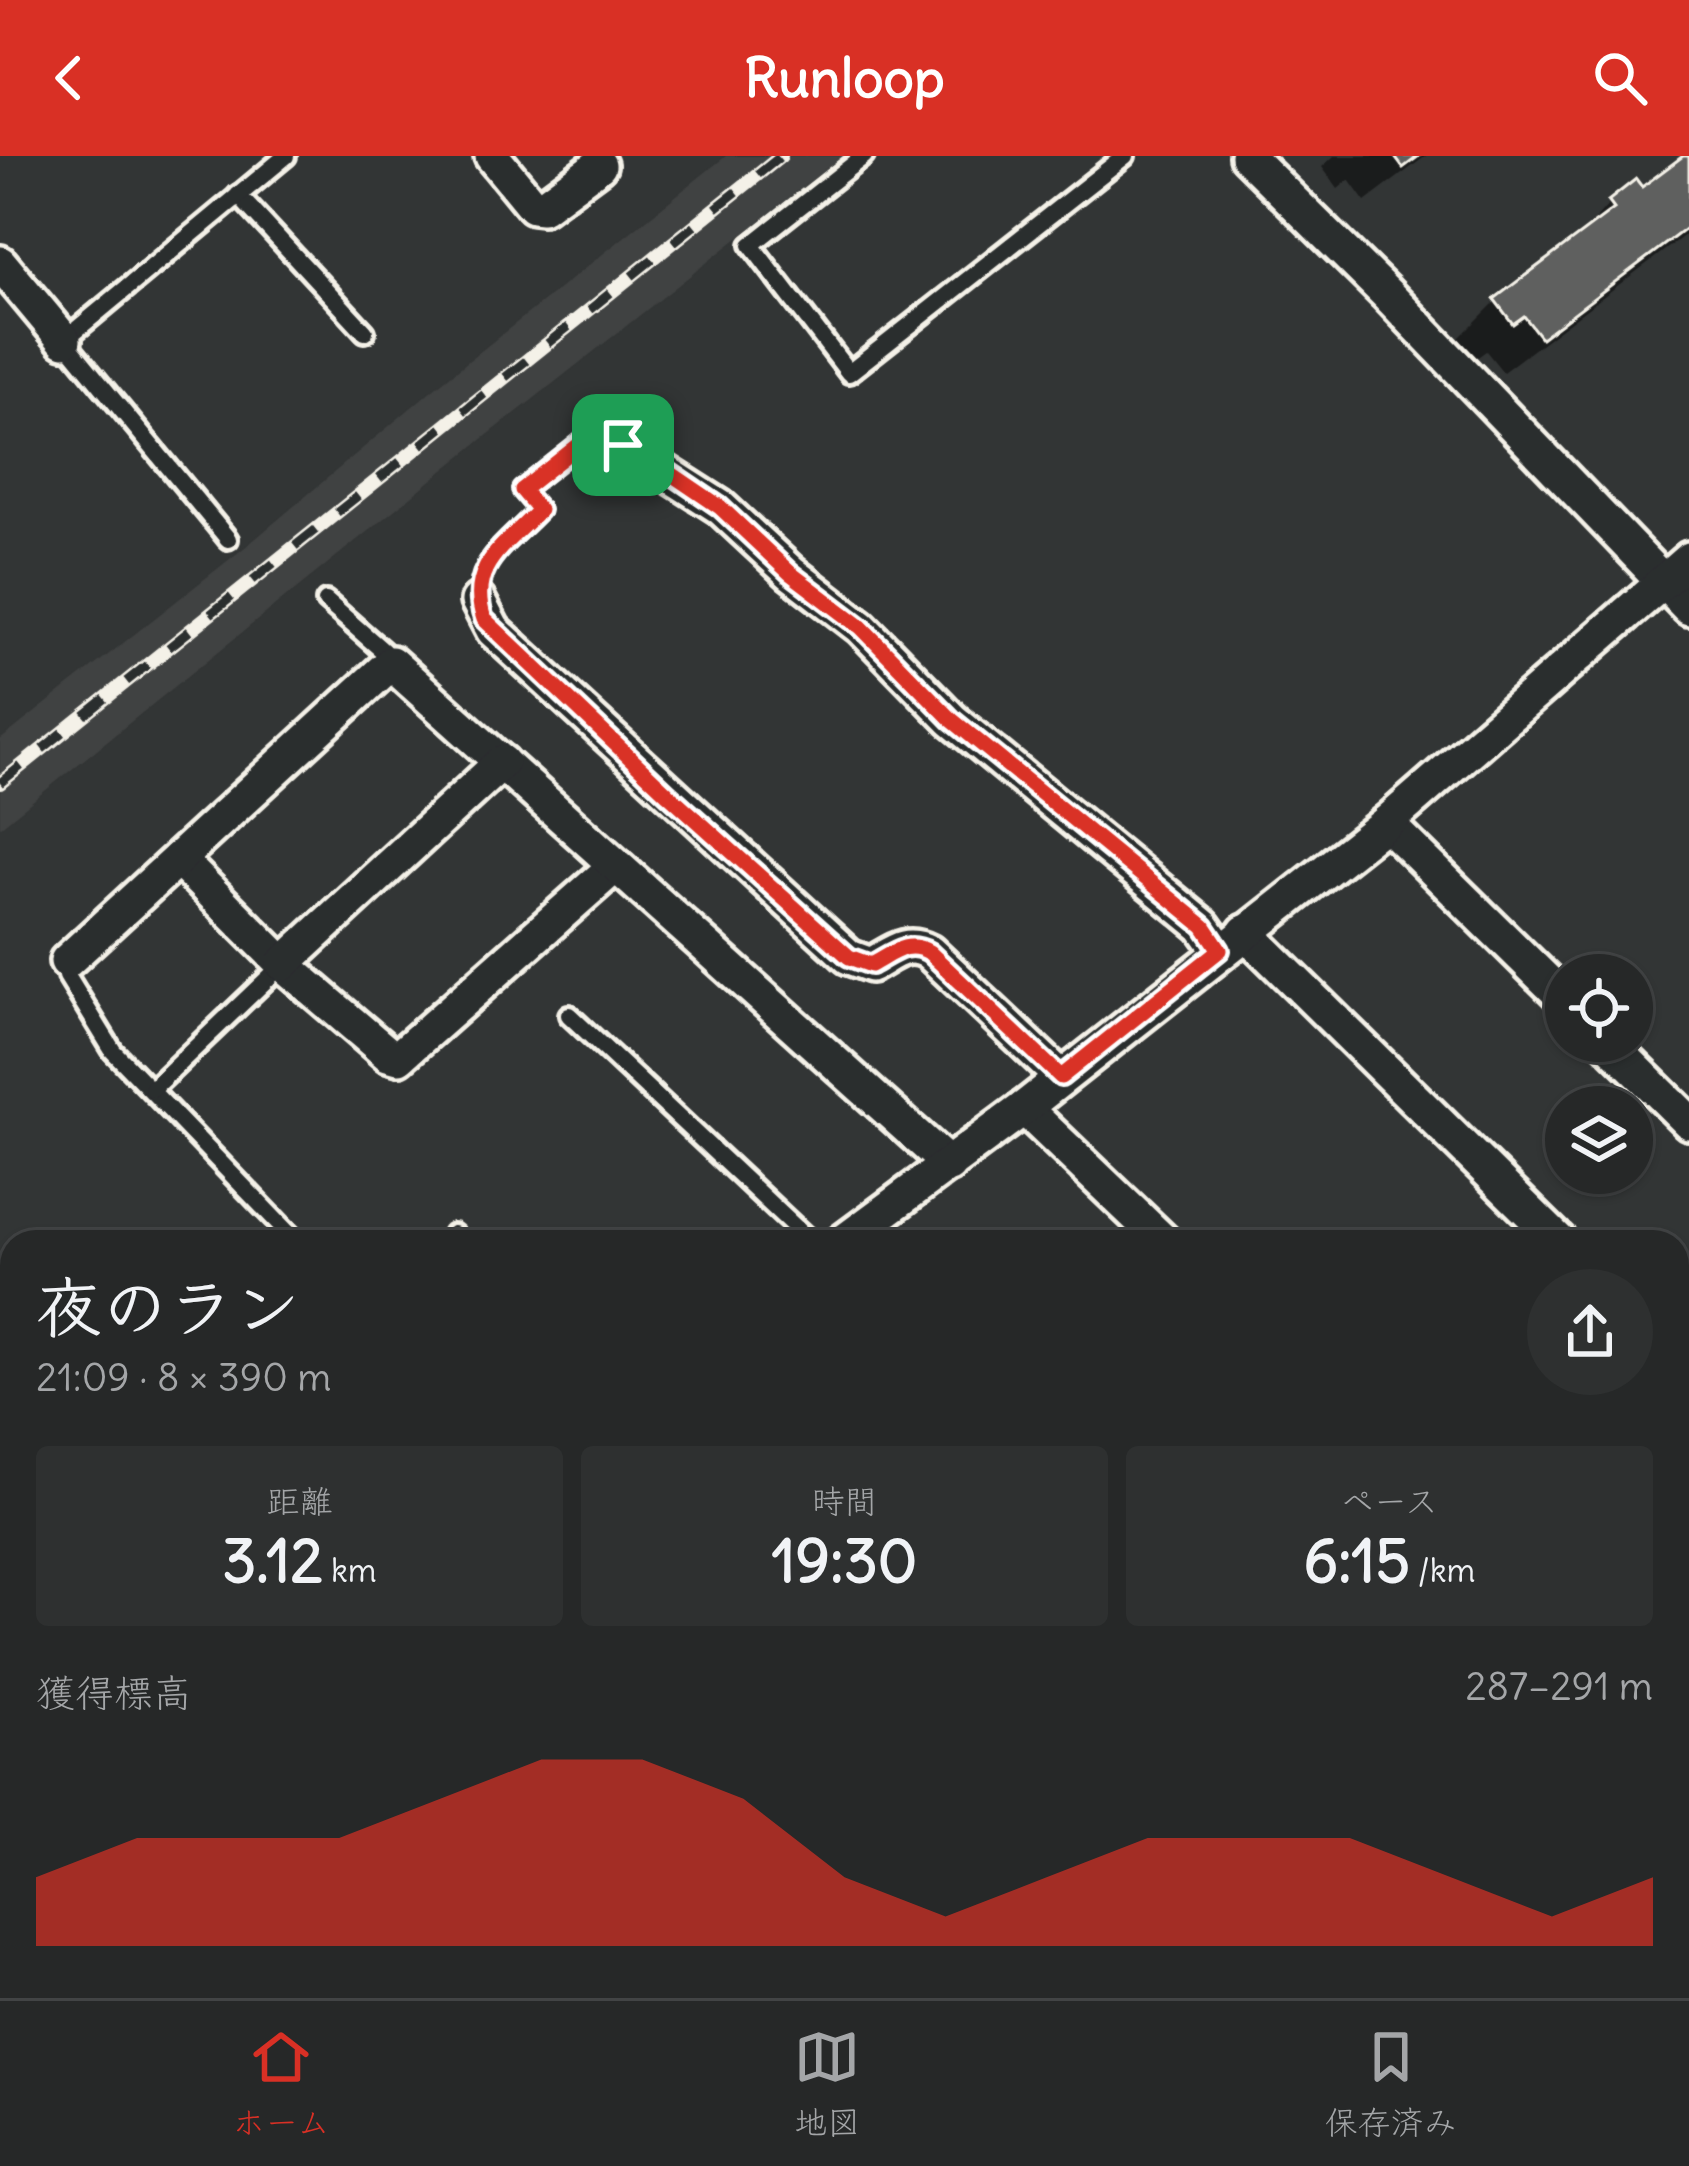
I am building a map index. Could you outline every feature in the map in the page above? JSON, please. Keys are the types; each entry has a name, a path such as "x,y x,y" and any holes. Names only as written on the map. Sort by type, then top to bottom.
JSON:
{"street":[{"path":"492,156 533,206 542,207 598,165"},
{"path":"1247,156 1677,570 1689,608"},
{"path":"0,263 64,340"},
{"path":"623,445 720,507 790,573 861,627 952,720 1204,926 1233,941 1547,1230"},
{"path":"861,1230 1024,1108 1386,823 1677,570"},
{"path":"478,601 493,630 849,957 871,965 899,948 920,946 1061,1077"},
{"path":"67,961 392,663 949,1166"},
{"path":"284,964 502,762"},
{"path":"1386,823 1545,979"},
{"path":"178,859 284,964 388,1054 399,1057 615,866"},
{"path":"1628,1062 1689,1122"},
{"path":"1024,1108 1151,1230"}],"lane":[{"path":"228,539 64,340 286,156"},
{"path":"864,156 751,245 849,373 1125,156"},
{"path":"238,195 365,332"},
{"path":"326,601 392,663"},
{"path":"67,961 67,976 113,1052 285,1230"},
{"path":"152,1089 284,964"},
{"path":"569,1015 798,1230"}],"path":[{"path":"478,601 482,570 539,510 522,490 590,436 623,445"}],"shaded area":[{"path":"726,156 842,156 0,827 0,740"}],"building":[{"path":"1394,156 1419,156 1403,168"},
{"path":"1689,156 1689,226 1541,338 1524,316 1513,324 1494,299 1614,209 1608,201 1636,179 1642,187"}],"railway":[{"path":"0,783 781,156"}],"route":[{"path":"590,436 623,445 720,507 790,573 861,627 952,720 1204,926 1220,950 1061,1077 920,946 899,948 871,965 849,957 484,619 478,601 482,570 539,510 522,490 590,436"}]}
